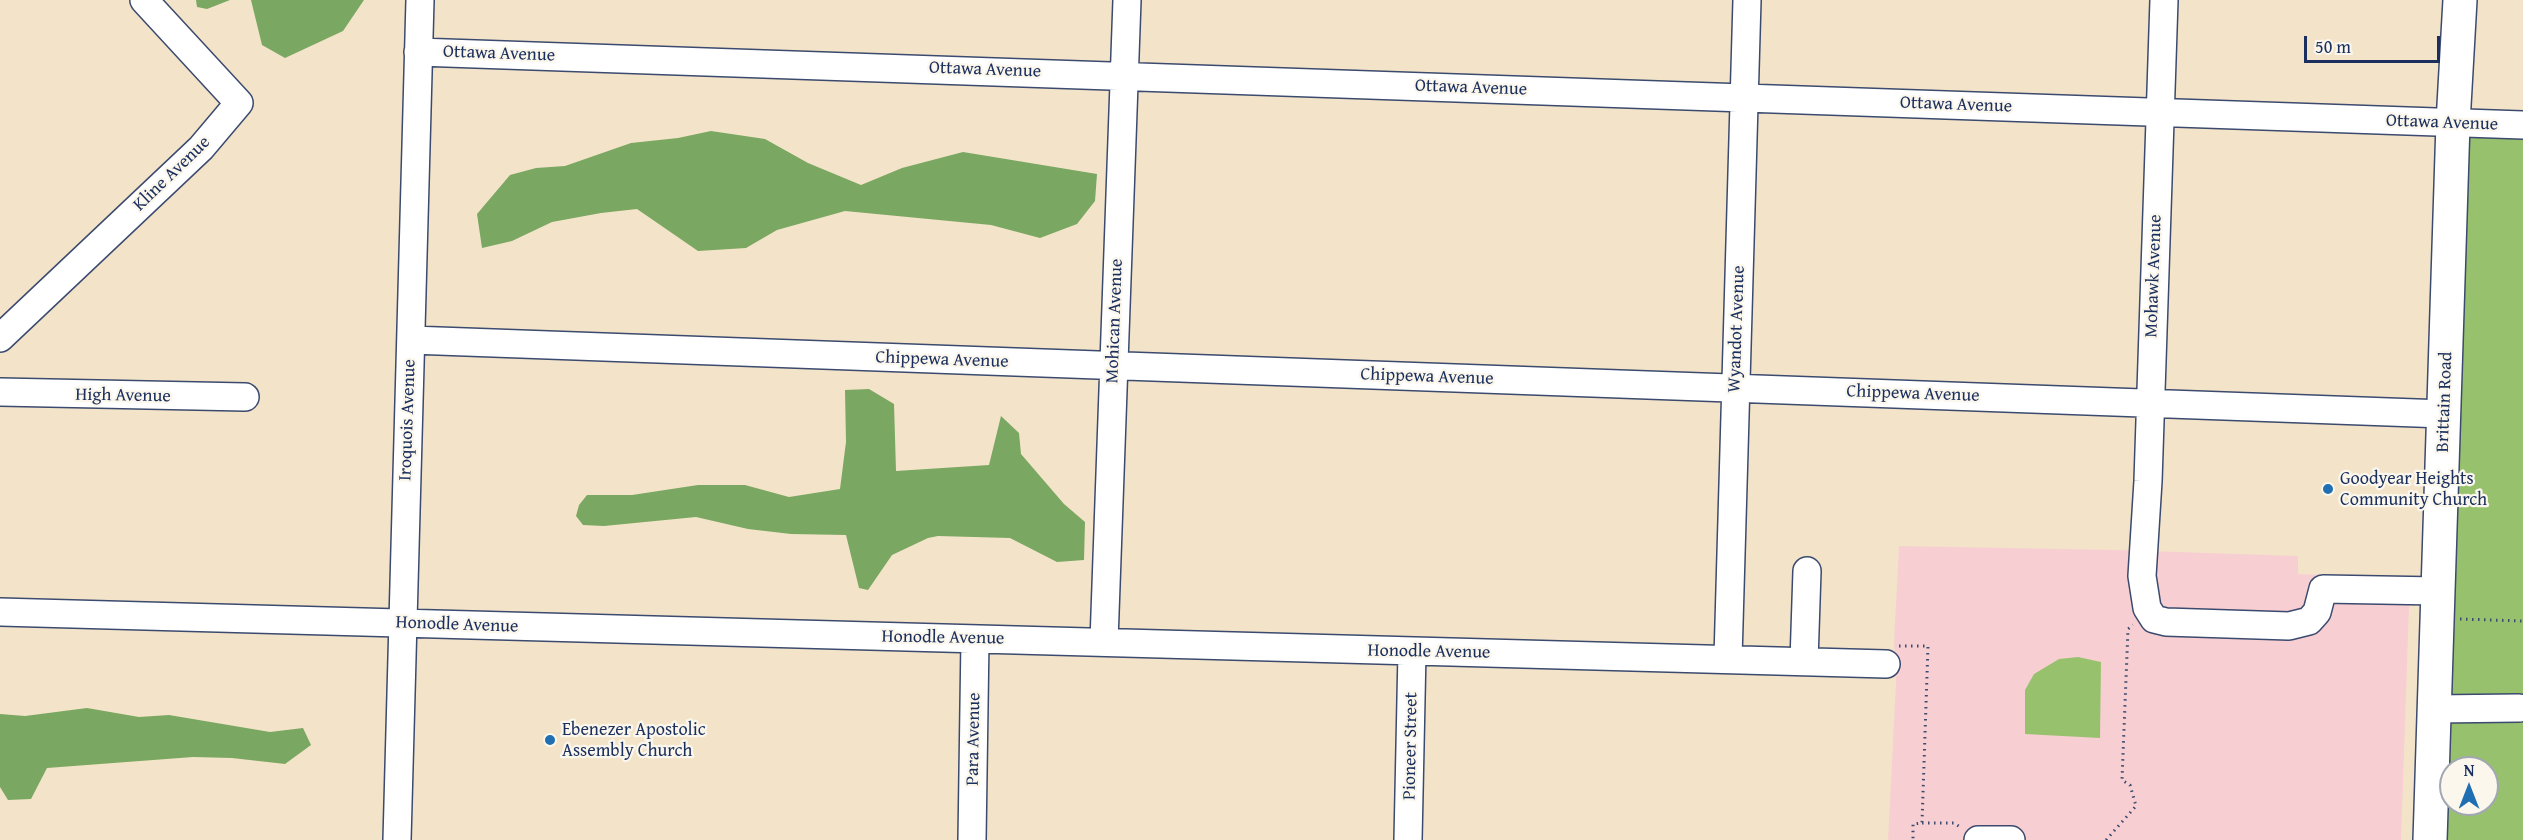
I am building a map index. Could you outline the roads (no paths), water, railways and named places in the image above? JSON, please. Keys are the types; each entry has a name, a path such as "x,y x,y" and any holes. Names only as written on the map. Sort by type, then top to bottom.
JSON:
{"main road":[{"name":"Brittain Road","path":"2430,840 2453,123 2460,0"}],"street":[{"name":"Kline Avenue","path":"0,338 201,148 239,103 144,0"},
{"name":"Iroquois Avenue","path":"397,840 401,624 420,0"},
{"name":"Mohican Avenue","path":"1104,641 1126,0"},
{"name":"Wyandot Avenue","path":"1728,658 1747,0"},
{"name":"Mohawk Avenue","path":"2164,0 2142,576 2149,612 2154,619 2166,622 2289,626 2309,621 2317,612 2323,589 2438,604"},
{"name":"Ottawa Avenue","path":"418,51 2523,125"},
{"name":"Chippewa Avenue","path":"411,340 2444,414"},
{"name":"High Avenue","path":"0,392 245,397"},
{"path":"1804,661 1807,571"},
{"name":"Honodle Avenue","path":"0,612 1886,664"},
{"name":"Para Avenue","path":"972,840 975,639"},
{"name":"Pioneer Street","path":"1408,840 1412,652"},
{"path":"2434,709 2518,708"},
{"path":"1978,840 2011,840"}],"place":[{"name":"Goodyear Heights Community Church","path":"2328,489"},
{"name":"Ebenezer Apostolic Assembly Church","path":"550,740"}]}
